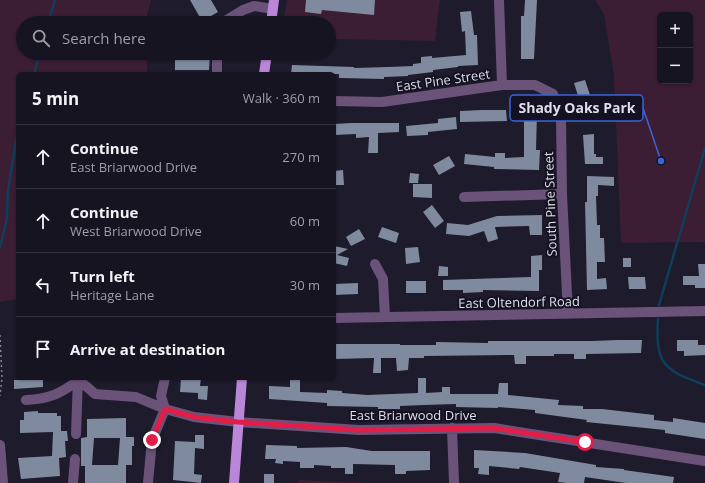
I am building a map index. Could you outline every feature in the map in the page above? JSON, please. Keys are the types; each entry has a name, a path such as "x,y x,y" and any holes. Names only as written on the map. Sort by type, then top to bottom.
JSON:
{"main road":[{"path":"272,16 274,5"},
{"path":"264,72 266,60"},
{"path":"234,483 242,380"}],"street":[{"path":"499,0 502,85"},
{"path":"233,16 254,6 274,5"},
{"path":"217,60 217,72"},
{"name":"East Pine Street","path":"336,101 382,102 502,85 535,85 553,94"},
{"name":"South Pine Street","path":"553,94 561,117 562,194 568,314"},
{"path":"464,197 562,194"},
{"path":"375,264 383,279 385,318"},
{"name":"East Oltendorf Road","path":"336,318 705,311"},
{"path":"26,400 44,399 54,396 65,391 78,380"},
{"path":"76,434 79,380"},
{"name":"East Briarwood Drive","path":"80,380 95,394 136,397 165,409 194,417 238,422 359,430 452,428 510,430 705,461"},
{"path":"148,483 152,440 165,409 161,396 165,380"},
{"path":"452,428 454,483"},
{"path":"0,445 3,483"},
{"path":"73,483 75,459"}],"path":[{"path":"0,335 2,378 0,396"}],"shaded area":[{"path":"0,0 151,0 147,16 16,16 16,60 147,60 147,72 16,72 16,299 0,302"},
{"path":"287,0 440,0 435,41 336,39 336,16 284,16"},
{"path":"595,0 705,0 705,242 621,243 614,76 604,14"},
{"path":"298,480 369,483 298,483"}],"building":[{"path":"190,0 211,0 218,12 211,16 199,16"},
{"path":"306,0 375,0 374,15 322,10 321,14 305,12"},
{"path":"525,0 537,0 534,59 521,59 521,16 524,16"},
{"path":"471,11 474,35 477,35 478,65 458,66 408,76 384,77 384,79 339,78 339,74 336,74 336,72 291,72 292,65 354,68 413,66 413,64 421,63 421,57 432,56 432,58 466,55 465,31 462,32 460,12"},
{"path":"175,60 210,60 209,70 175,70"},
{"path":"585,80 594,107 594,120 584,121 584,98 579,99 574,83"},
{"path":"506,110 507,121 460,122 460,111"},
{"path":"524,111 537,112 536,150 540,150 539,170 494,169 494,167 464,164 465,154 495,157 495,153 505,153 505,158 524,157"},
{"path":"456,117 457,129 428,132 428,135 407,136 406,126 438,123 438,119"},
{"path":"399,123 399,132 378,133 378,153 368,153 369,137 356,138 356,134 336,135 336,124"},
{"path":"594,134 594,154 596,154 596,157 603,157 603,164 585,164 583,135"},
{"path":"449,156 455,166 439,175 433,165"},
{"path":"343,170 344,185 336,185 336,171"},
{"path":"410,173 419,174 418,183 409,183"},
{"path":"587,176 614,177 614,186 598,185 598,196 596,196 597,225 600,225 600,238 604,238 605,262 597,262 597,279 606,278 607,289 587,290 585,202 587,202"},
{"path":"413,184 432,184 432,198 413,197"},
{"path":"432,205 444,221 435,228 423,212"},
{"path":"542,215 542,235 530,235 529,226 495,227 498,239 488,242 484,231 469,236 446,234 447,223 468,225 497,216"},
{"path":"382,227 399,233 396,243 378,237"},
{"path":"359,229 365,239 351,246 346,237"},
{"path":"336,246 348,249 337,255 349,258 347,266 336,263"},
{"path":"418,247 420,262 406,264 405,248"},
{"path":"542,255 542,270 539,270 539,291 483,290 483,292 463,293 463,290 443,290 443,280 531,277 531,256"},
{"path":"623,258 631,258 631,267 623,267"},
{"path":"698,264 705,264 705,288 695,288 695,285 683,285 683,276 699,276"},
{"path":"439,266 448,267 448,276 438,276"},
{"path":"628,277 645,277 646,289 629,289"},
{"path":"406,281 426,281 426,293 406,293"},
{"path":"358,283 358,294 336,295 336,284"},
{"path":"642,340 641,353 586,354 586,359 574,359 574,354 526,356 526,364 515,364 514,355 424,356 424,358 409,358 408,370 397,371 396,358 381,358 381,373 373,373 374,358 336,359 336,344 436,345 436,342 488,343 488,341"},
{"path":"677,340 698,340 698,345 705,345 705,355 684,356 684,351 677,351"},
{"path":"418,378 426,378 426,393 442,392 442,387 450,387 450,394 498,394 499,383 508,383 508,395 559,400 558,405 583,406 583,409 602,409 654,415 654,420 673,422 673,418 705,423 705,439 665,433 665,430 586,422 587,420 535,413 535,410 498,407 456,407 456,404 400,406 400,409 378,409 378,407 327,406 327,403 269,399 269,386 290,387 290,380 300,380 300,392 327,393 327,390 367,395 418,393"},
{"path":"14,380 43,380 43,387 14,389"},
{"path":"181,380 201,380 200,386 208,386 207,400 198,399 198,393 180,392"},
{"path":"38,411 38,413 57,413 57,416 61,416 61,431 67,431 68,441 65,441 66,457 59,458 60,476 21,479 18,458 52,456 53,432 20,433 20,420 24,420 24,412"},
{"path":"126,418 126,437 134,437 134,446 132,446 132,465 126,465 126,483 85,483 85,466 81,466 81,438 87,437 87,419","holes":["94,438 120,438 118,465 92,465"]},
{"path":"195,435 204,435 204,449 195,448 194,474 202,475 201,483 173,480 175,441 195,442"},
{"path":"266,445 297,446 297,448 346,447 372,451 430,451 430,470 406,471 406,474 395,474 395,465 353,464 353,474 345,474 345,468 331,468 331,466 314,465 314,468 300,468 300,462 283,461 283,464 275,463 276,459 265,459"},
{"path":"474,450 525,453 596,465 596,467 624,469 674,477 673,483 626,483 585,477 584,483 567,483 558,482 560,473 520,467 519,469 489,466 489,475 478,474 479,468 474,468"},
{"path":"264,474 274,474 274,483 264,483"}],"waterway":[{"path":"50,16 55,0"},
{"path":"35,72 38,60"},
{"path":"0,247 7,218 8,190 16,141"},
{"path":"659,305 705,148"},
{"path":"658,319 658,347 665,364 671,370 680,375 705,385"}],"place":[{"name":"Shady Oaks Park","path":"661,161"}],"route":[{"path":"152,440 165,409 194,417 238,422 359,430 494,428 585,442"}]}
